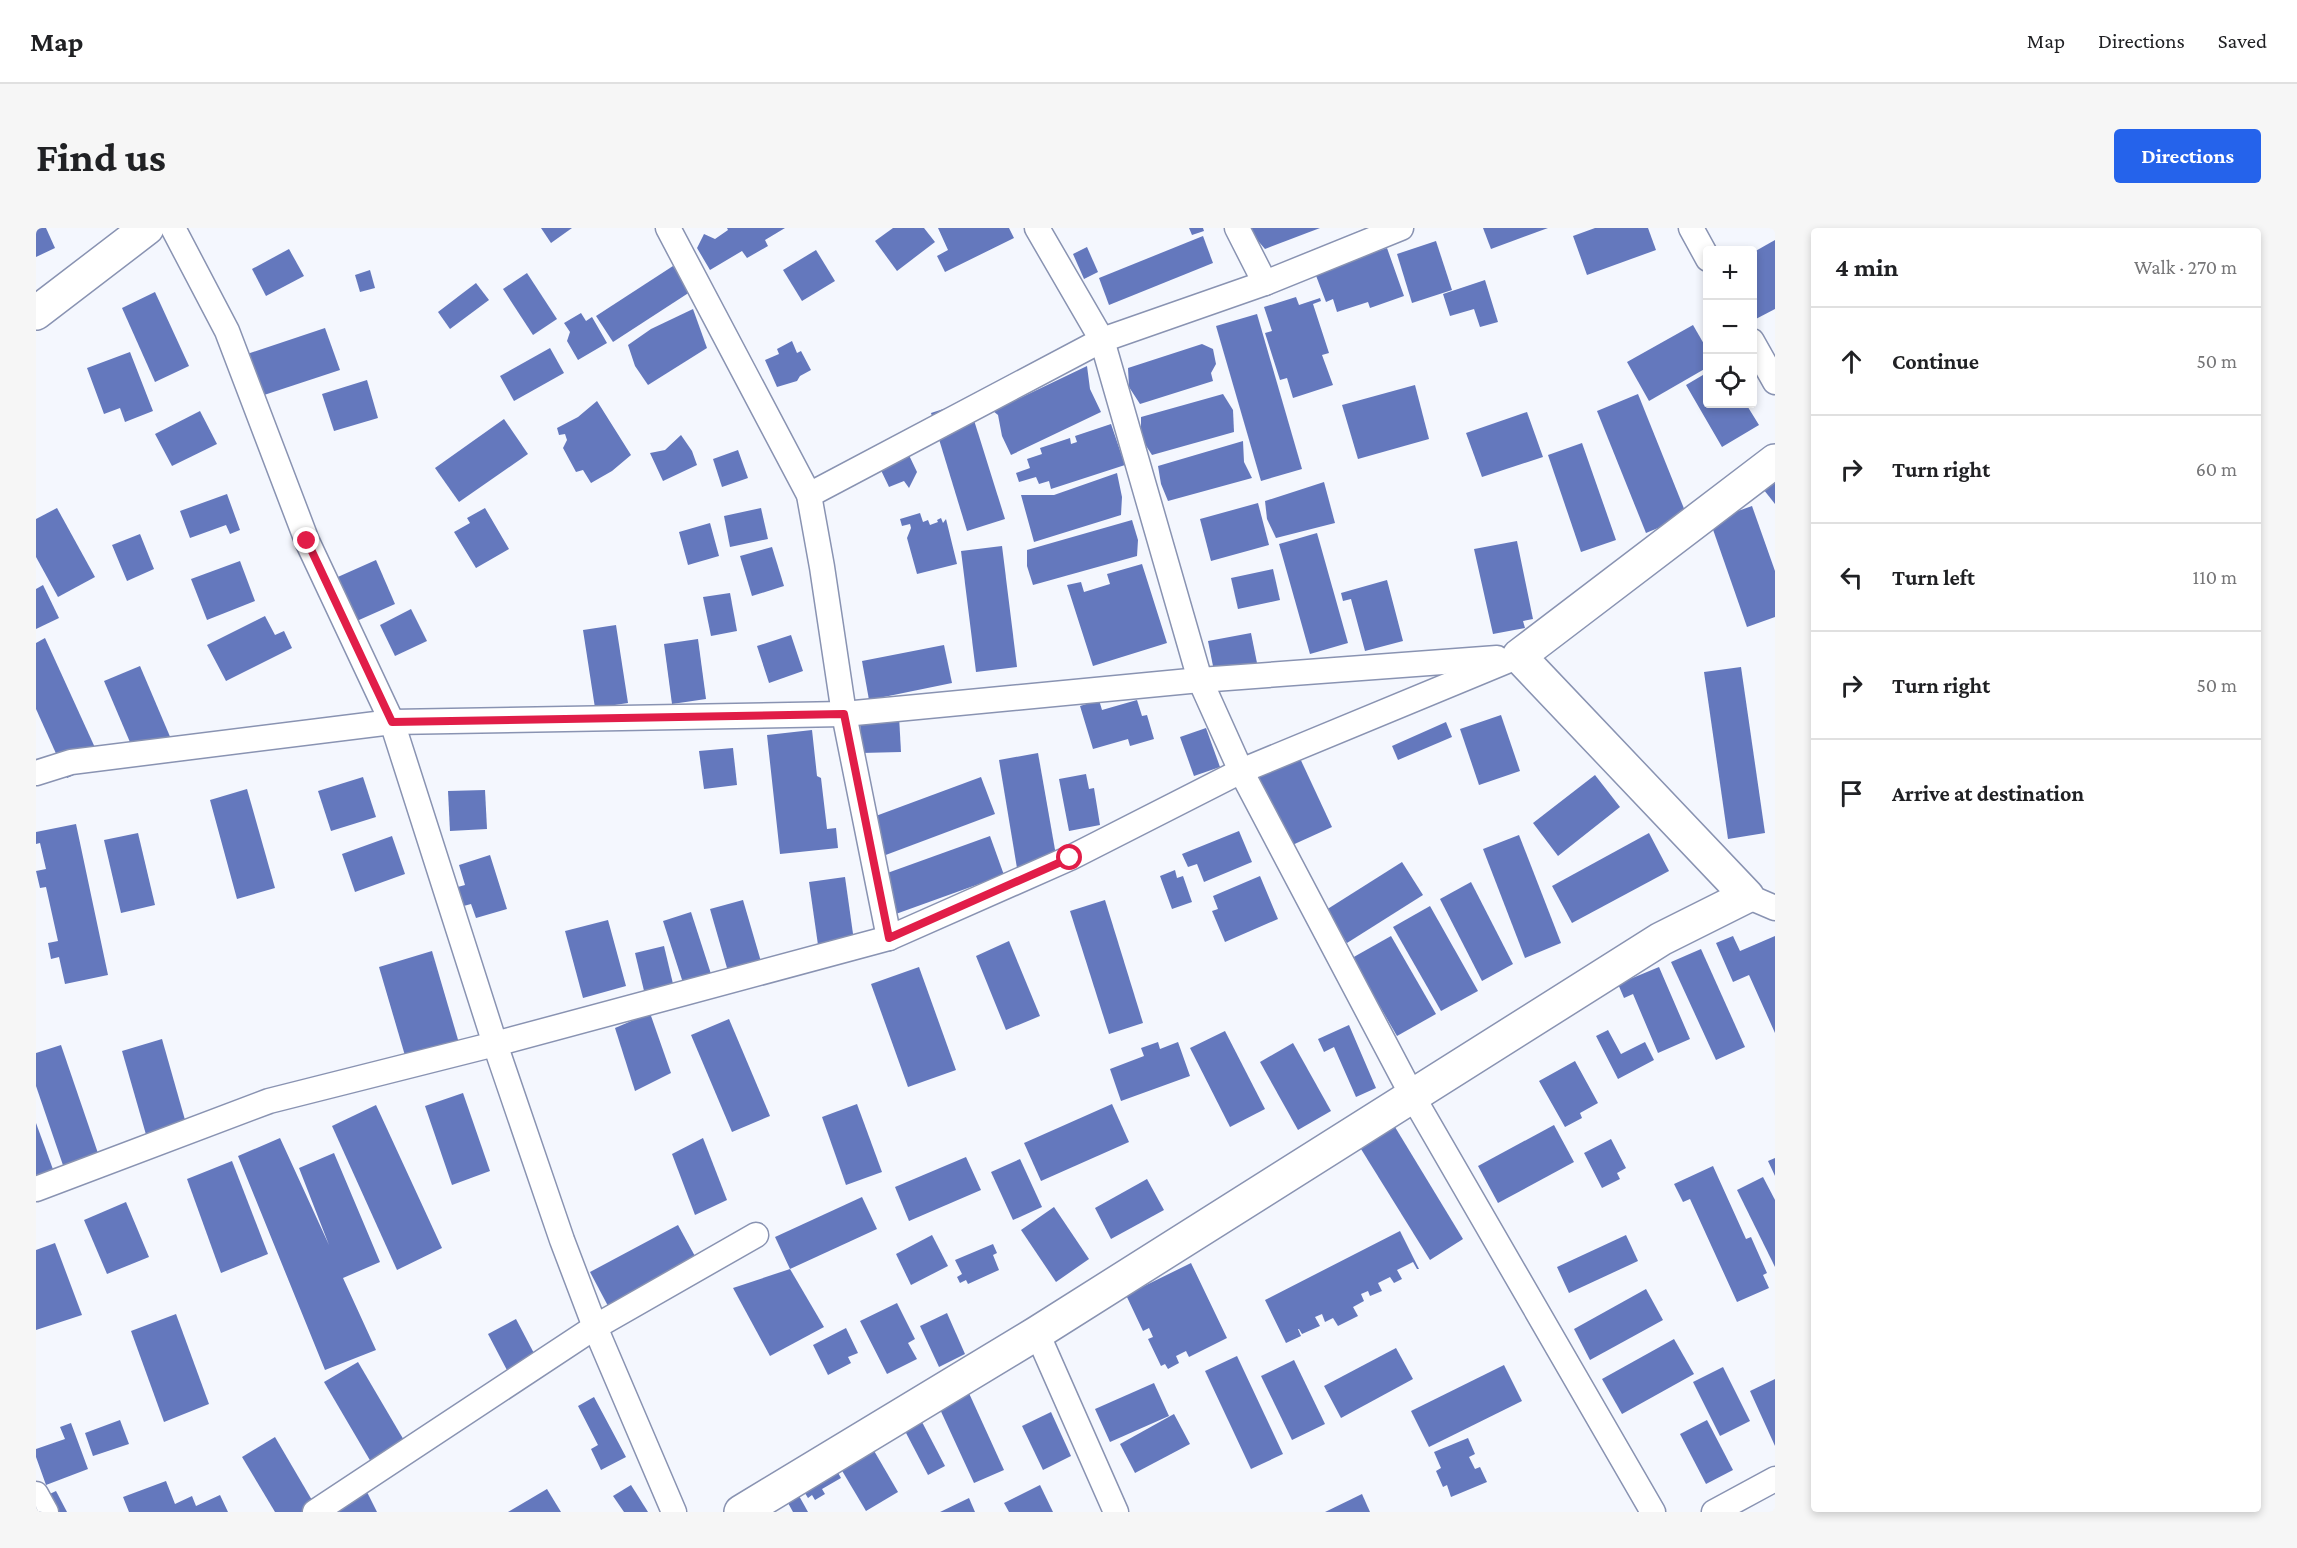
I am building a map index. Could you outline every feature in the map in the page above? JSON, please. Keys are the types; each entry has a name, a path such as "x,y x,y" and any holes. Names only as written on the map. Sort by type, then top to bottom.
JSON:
{"street":[{"path":"36,313 147,228"},
{"path":"173,228 227,331 307,541 392,722 495,1044 595,1327 674,1512"},
{"path":"669,228 808,495 822,567 844,714 889,938"},
{"path":"1037,228 1102,340 1200,680 1241,771 1413,1096 1653,1512"},
{"path":"1237,228 1265,283"},
{"path":"808,495 1102,340 1265,283 1401,228"},
{"path":"1691,228 1703,251"},
{"path":"1757,350 1775,382"},
{"path":"36,1189 269,1101 495,1044 889,938 1070,858 1241,771 1519,656 1775,461"},
{"path":"36,773 71,762 392,722 844,714 1200,680 1519,656 1761,902 1661,939 1037,1333 741,1512"},
{"path":"315,1512 595,1327 756,1235"},
{"path":"1037,1333 1116,1512"},
{"path":"1714,1512 1775,1479"},
{"path":"36,1494 46,1512"}],"building":[{"path":"36,228 46,228 55,248 36,257"},
{"path":"541,228 572,228 551,243"},
{"path":"727,228 785,228 765,240 768,246 747,258 742,251 710,270 697,248 704,234 715,239 728,230"},
{"path":"893,228 924,228 935,242 897,271 875,241"},
{"path":"938,228 1009,228 1014,238 945,272 937,256 948,250"},
{"path":"1189,228 1203,228 1204,231 1192,235"},
{"path":"1251,228 1320,228 1265,249 1252,234"},
{"path":"1483,228 1548,228 1491,249"},
{"path":"1595,228 1648,228 1656,250 1587,275 1573,236"},
{"path":"1203,236 1213,263 1109,305 1099,278"},
{"path":"1775,240 1775,309 1757,318 1757,300 1757,250"},
{"path":"1436,241 1452,290 1412,303 1397,254"},
{"path":"1087,247 1098,272 1084,279 1073,254"},
{"path":"1387,248 1404,296 1370,308 1368,302 1337,312 1333,299 1326,302 1315,273"},
{"path":"289,249 304,276 266,296 252,269"},
{"path":"816,250 835,281 802,301 783,270"},
{"path":"673,266 690,292 613,342 596,316"},
{"path":"370,270 375,288 360,292 355,275"},
{"path":"527,273 557,319 533,335 503,289"},
{"path":"1485,280 1498,322 1480,327 1474,309 1450,316 1443,294"},
{"path":"476,283 489,300 450,329 438,312"},
{"path":"155,292 189,366 155,382 122,308"},
{"path":"1296,297 1299,305 1320,298 1321,301 1313,304 1329,353 1322,355 1333,385 1293,398 1287,378 1280,380 1265,333 1272,331 1264,307"},
{"path":"693,309 707,348 648,385 635,366 628,345 651,329"},
{"path":"581,313 586,321 592,317 607,343 578,360 567,341 570,332 564,323"},
{"path":"1257,314 1302,469 1261,481 1216,326"},
{"path":"1693,325 1703,342 1703,370 1649,401 1627,362"},
{"path":"325,328 340,370 258,397 244,355"},
{"path":"792,341 797,353 801,351 811,370 800,376 797,381 777,387 765,360 779,354 777,349"},
{"path":"1202,344 1213,349 1216,364 1211,373 1213,381 1140,404 1129,387 1128,368"},
{"path":"550,348 564,373 514,401 500,376"},
{"path":"130,352 153,411 125,422 120,408 104,414 87,368"},
{"path":"1087,366 1090,389 1101,412 1011,455 1002,436 998,415 993,411"},
{"path":"1703,375 1703,408 1748,408 1759,425 1722,447 1686,385"},
{"path":"367,380 378,418 334,431 322,394"},
{"path":"1415,385 1429,439 1358,459 1342,405"},
{"path":"1223,394 1233,410 1234,432 1152,455 1141,438 1141,417"},
{"path":"1638,394 1687,516 1646,533 1597,411"},
{"path":"597,401 631,455 612,471 591,483 583,470 576,472 563,448 567,440 565,434 559,435 557,428 578,417"},
{"path":"968,401 1005,519 967,531 931,413"},
{"path":"200,411 217,444 172,466 155,434"},
{"path":"1527,412 1543,457 1482,477 1466,433"},
{"path":"504,419 528,454 459,502 435,468"},
{"path":"1111,424 1125,465 1051,489 1049,481 1039,484 1036,477 1019,482 1016,473 1030,468 1027,459 1042,454 1040,448 1070,438 1071,444 1077,442 1075,436"},
{"path":"681,435 692,451 697,465 663,481 650,453 665,450"},
{"path":"1243,441 1244,462 1252,478 1168,501 1161,484 1158,466"},
{"path":"1582,443 1616,540 1581,552 1548,455"},
{"path":"738,450 748,478 722,487 713,459"},
{"path":"907,451 917,472 909,488 904,481 889,487 878,464"},
{"path":"1117,473 1122,497 1121,515 1034,542 1021,495 1054,495"},
{"path":"1775,473 1775,504 1760,485"},
{"path":"1324,482 1335,523 1276,538 1267,519 1265,501"},
{"path":"227,494 240,530 230,534 226,525 190,538 180,511"},
{"path":"1258,503 1269,545 1211,561 1200,519"},
{"path":"1752,506 1775,571 1775,617 1747,627 1710,521"},
{"path":"57,508 95,577 58,597 36,557 36,519"},
{"path":"485,508 509,549 476,568 454,532 470,523 467,518"},
{"path":"761,508 768,539 730,547 724,516"},
{"path":"920,513 923,522 928,520 930,525 941,518 943,523 946,519 957,564 917,574 907,538 911,528 910,524 902,526 900,519"},
{"path":"1132,520 1138,540 1137,556 1033,585 1027,566 1027,550"},
{"path":"710,523 719,556 688,565 679,532"},
{"path":"1317,533 1348,643 1310,654 1279,544"},
{"path":"140,534 154,569 127,581 112,545"},
{"path":"1517,541 1533,619 1523,621 1525,628 1493,634 1474,549"},
{"path":"1002,546 1017,667 976,672 961,551"},
{"path":"772,547 784,586 752,596 740,556"},
{"path":"376,560 395,604 350,624 331,580"},
{"path":"240,561 255,601 207,620 191,579"},
{"path":"1142,564 1167,643 1093,666 1067,585 1081,582 1084,592 1110,584 1107,574"},
{"path":"1273,569 1280,600 1238,609 1231,578"},
{"path":"1387,580 1403,641 1365,651 1351,599 1343,601 1341,593"},
{"path":"43,585 59,618 36,629 36,589"},
{"path":"730,593 737,631 711,636 703,597"},
{"path":"411,609 427,641 395,656 380,625"},
{"path":"265,616 275,635 284,631 292,648 226,681 207,645"},
{"path":"616,625 628,703 595,708 583,630"},
{"path":"1251,633 1257,663 1214,671 1208,641"},
{"path":"791,635 803,671 769,683 757,646"},
{"path":"45,638 102,763 67,778 36,709 36,643"},
{"path":"698,639 706,699 672,704 664,644"},
{"path":"944,645 952,683 869,700 862,661"},
{"path":"140,666 174,746 138,761 104,681"},
{"path":"1741,667 1765,833 1728,839 1704,672"},
{"path":"1099,700 1102,710 1137,700 1142,716 1147,715 1154,739 1130,746 1128,739 1093,749 1080,706"},
{"path":"1501,715 1520,771 1479,785 1460,729"},
{"path":"899,716 901,752 861,753 860,718"},
{"path":"1446,722 1452,737 1398,760 1392,746"},
{"path":"1206,728 1220,767 1194,776 1180,737"},
{"path":"812,730 817,776 821,778 827,829 836,828 838,848 780,854 767,735"},
{"path":"733,748 737,785 704,789 699,751"},
{"path":"1038,753 1057,861 1017,868 999,760"},
{"path":"1298,754 1332,827 1288,847 1252,768"},
{"path":"1086,774 1089,789 1094,788 1100,825 1069,831 1059,779"},
{"path":"1595,775 1620,807 1558,856 1533,823"},
{"path":"363,777 376,817 331,831 318,791"},
{"path":"981,777 995,814 883,856 873,817"},
{"path":"247,789 275,888 237,899 210,800"},
{"path":"485,790 487,829 450,831 448,791"},
{"path":"76,824 108,975 65,984 59,957 51,959 48,943 58,941 46,887 40,888 36,871 46,869 40,843 36,844 36,832"},
{"path":"1239,831 1252,862 1204,882 1197,864 1188,867 1182,854"},
{"path":"138,833 155,905 121,913 104,840"},
{"path":"1649,833 1669,871 1572,923 1552,886"},
{"path":"1519,835 1561,943 1525,958 1483,849"},
{"path":"392,836 405,874 355,892 342,854"},
{"path":"990,836 1004,875 893,915 879,876"},
{"path":"490,855 507,909 476,918 471,904 460,907 454,888 465,885 459,865"},
{"path":"1402,862 1423,895 1347,943 1326,910"},
{"path":"1175,870 1177,878 1183,876 1192,902 1172,909 1160,876"},
{"path":"1260,876 1278,919 1225,942 1212,911 1218,909 1213,896"},
{"path":"845,877 854,941 818,945 809,882"},
{"path":"1471,882 1513,964 1482,981 1440,899"},
{"path":"743,900 762,965 729,975 710,909"},
{"path":"1105,900 1143,1023 1109,1034 1070,911"},
{"path":"1430,906 1478,991 1441,1011 1393,927"},
{"path":"691,912 712,977 684,986 663,921"},
{"path":"608,920 626,986 583,998 565,931"},
{"path":"1391,936 1436,1014 1397,1036 1352,958"},
{"path":"1733,936 1740,951 1775,936 1775,1033 1749,975 1733,982 1716,943"},
{"path":"1009,941 1040,1016 1006,1030 976,956"},
{"path":"664,946 674,988 645,995 635,953"},
{"path":"1701,949 1745,1047 1716,1060 1671,962"},
{"path":"432,951 459,1043 406,1059 379,967"},
{"path":"919,967 956,1070 908,1087 871,984"},
{"path":"1659,967 1690,1039 1658,1053 1633,994 1624,998 1618,984"},
{"path":"650,1013 671,1073 635,1091 615,1028"},
{"path":"729,1019 770,1116 732,1132 691,1035"},
{"path":"1349,1025 1376,1088 1356,1097 1334,1047 1324,1052 1318,1039"},
{"path":"1608,1030 1621,1054 1645,1042 1654,1060 1618,1079 1596,1036"},
{"path":"1225,1031 1265,1109 1230,1127 1190,1048"},
{"path":"162,1039 189,1134 149,1145 122,1051"},
{"path":"1158,1042 1160,1049 1178,1042 1190,1076 1121,1101 1110,1069 1144,1056 1141,1048"},
{"path":"1293,1043 1331,1111 1298,1130 1260,1062"},
{"path":"61,1045 101,1162 66,1174 36,1086 36,1053"},
{"path":"1575,1061 1598,1103 1580,1113 1582,1118 1565,1127 1539,1081"},
{"path":"463,1093 490,1171 452,1185 425,1106"},
{"path":"857,1104 882,1172 846,1185 822,1117"},
{"path":"1112,1104 1129,1142 1041,1181 1024,1143"},
{"path":"376,1105 442,1248 397,1270 332,1126"},
{"path":"36,1123 58,1183 36,1191"},
{"path":"1554,1125 1574,1162 1498,1203 1478,1166"},
{"path":"1395,1127 1463,1239 1430,1260 1361,1149"},
{"path":"280,1138 329,1245 299,1168 334,1153 380,1262 343,1278 376,1350 325,1370 238,1156"},
{"path":"703,1138 727,1200 695,1215 672,1154"},
{"path":"1611,1139 1626,1168 1617,1173 1620,1179 1602,1188 1584,1153"},
{"path":"966,1157 981,1190 909,1221 895,1187"},
{"path":"1775,1158 1775,1176 1768,1161"},
{"path":"1020,1159 1042,1207 1013,1220 991,1172"},
{"path":"232,1161 268,1254 221,1273 187,1179"},
{"path":"1713,1166 1746,1239 1751,1237 1767,1273 1763,1275 1769,1288 1737,1302 1690,1199 1683,1202 1674,1184"},
{"path":"1763,1177 1775,1200 1775,1267 1737,1190"},
{"path":"1147,1179 1164,1210 1111,1239 1095,1208"},
{"path":"862,1197 877,1229 790,1269 775,1237"},
{"path":"126,1202 149,1257 107,1274 84,1220"},
{"path":"1054,1207 1089,1259 1056,1282 1021,1230"},
{"path":"678,1225 696,1258 608,1306 590,1272"},
{"path":"1400,1231 1419,1269 1413,1262 1397,1270 1402,1279 1394,1283 1390,1277 1378,1283 1382,1291 1370,1296 1368,1291 1361,1294 1364,1301 1353,1307 1358,1316 1338,1326 1333,1318 1325,1322 1322,1314 1315,1317 1320,1326 1302,1334 1298,1329 1301,1336 1286,1343 1265,1300"},
{"path":"932,1235 948,1266 911,1285 896,1254"},
{"path":"1626,1235 1638,1261 1569,1293 1557,1267"},
{"path":"55,1243 82,1315 36,1330 36,1250"},
{"path":"993,1244 997,1253 993,1255 999,1270 968,1284 966,1280 960,1283 957,1277 962,1274 955,1260"},
{"path":"1191,1263 1227,1338 1189,1357 1186,1351 1176,1356 1179,1363 1168,1369 1165,1364 1161,1366 1148,1339 1153,1337 1149,1328 1143,1331 1126,1295"},
{"path":"790,1269 824,1327 770,1356 733,1288"},
{"path":"1646,1289 1663,1320 1590,1360 1574,1329"},
{"path":"897,1303 915,1339 908,1343 917,1359 887,1374 860,1321"},
{"path":"947,1313 965,1354 939,1367 920,1326"},
{"path":"176,1314 209,1404 164,1422 131,1331"},
{"path":"516,1319 537,1359 509,1374 488,1334"},
{"path":"846,1328 858,1353 848,1357 851,1363 828,1375 813,1345"},
{"path":"1674,1339 1694,1374 1622,1414 1602,1379"},
{"path":"1396,1348 1413,1379 1341,1418 1324,1386"},
{"path":"1237,1356 1283,1454 1251,1469 1205,1371"},
{"path":"1294,1360 1325,1424 1292,1440 1261,1376"},
{"path":"358,1362 405,1442 371,1462 324,1382"},
{"path":"1504,1365 1522,1401 1429,1447 1411,1411"},
{"path":"1723,1367 1750,1421 1720,1436 1693,1382"},
{"path":"1775,1379 1775,1446 1750,1391"},
{"path":"1154,1383 1169,1416 1110,1442 1095,1409"},
{"path":"968,1391 1004,1470 974,1483 938,1405"},
{"path":"594,1397 626,1457 601,1470 591,1449 598,1445 578,1406"},
{"path":"1051,1412 1071,1456 1043,1470 1022,1426"},
{"path":"1174,1414 1190,1444 1135,1473 1120,1444"},
{"path":"120,1420 129,1444 93,1456 85,1433"},
{"path":"1707,1420 1733,1470 1706,1484 1680,1434"},
{"path":"922,1422 945,1466 928,1475 905,1431"},
{"path":"71,1423 88,1469 46,1485 36,1457 36,1449 65,1439 60,1427"},
{"path":"275,1437 316,1507 308,1512 275,1512 242,1457"},
{"path":"1468,1438 1475,1454 1469,1457 1475,1469 1480,1467 1487,1482 1451,1497 1447,1485 1443,1487 1436,1471 1441,1468 1434,1452"},
{"path":"873,1449 898,1492 866,1511 841,1469"},
{"path":"832,1462 841,1478 822,1489 825,1494 815,1500 812,1495 808,1498 798,1482"},
{"path":"166,1481 175,1504 192,1496 196,1506 220,1495 228,1512 129,1512 123,1497"},
{"path":"631,1485 648,1512 624,1512 613,1496"},
{"path":"793,1485 808,1512 793,1512 782,1492"},
{"path":"1040,1485 1053,1512 1009,1512 1004,1503"},
{"path":"547,1489 561,1512 508,1512"},
{"path":"56,1491 67,1512 48,1512 41,1498"},
{"path":"367,1492 377,1512 330,1512"},
{"path":"1362,1494 1370,1512 1325,1512"},
{"path":"969,1498 975,1512 940,1512"}],"route":[{"path":"307,541 392,722 844,714 889,938 1070,858"}]}
